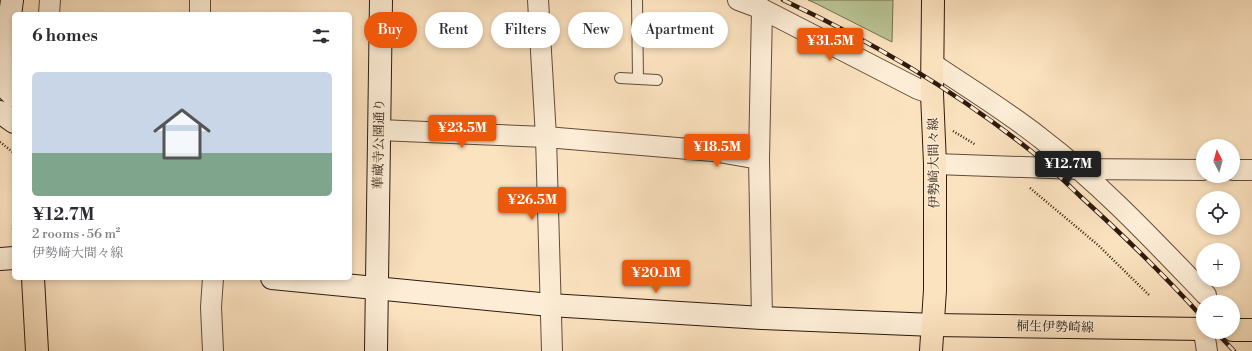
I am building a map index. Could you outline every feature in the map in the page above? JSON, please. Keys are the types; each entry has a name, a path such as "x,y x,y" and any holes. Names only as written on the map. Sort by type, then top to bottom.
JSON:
{"main road":[{"name":"伊勢崎大間々線","path":"933,0 932,94 935,164 934,325"},
{"path":"33,280 36,351"},
{"name":"桐生伊勢崎線","path":"934,325 1196,329"},
{"path":"931,351 934,325"},
{"path":"1240,330 1252,330"}],"street":[{"path":"49,12 50,0"},
{"path":"200,0 200,12"},
{"name":"華蔵寺公園通り","path":"376,351 380,0"},
{"path":"538,0 546,137 552,351"},
{"path":"738,0 762,9 918,89 932,94"},
{"path":"8,8 3,40 2,77 6,88 12,94"},
{"path":"762,9 759,159 762,318"},
{"path":"933,64 974,90 1023,125 1078,169 1107,195 1206,295"},
{"path":"0,112 12,121"},
{"path":"379,130 546,137 713,151 759,159"},
{"path":"935,164 1078,169 1196,170"},
{"path":"1240,170 1252,170"},
{"path":"0,259 12,258"},
{"path":"213,280 211,307 213,351"},
{"path":"293,280 550,305 762,318 934,325"},
{"path":"1205,339 1207,351"}],"lane":[{"path":"637,0 638,79"},
{"path":"620,78 657,80"}],"path":[{"path":"951,130 980,148"},
{"path":"0,142 12,151"},
{"path":"1028,186 1098,245 1150,296"}],"green space":[{"path":"808,0 893,0 892,42 815,3"}],"railway":[{"path":"783,0 848,32 912,68 1002,129 1044,162 1112,225 1196,311"},
{"path":"1223,339 1234,351"}]}
